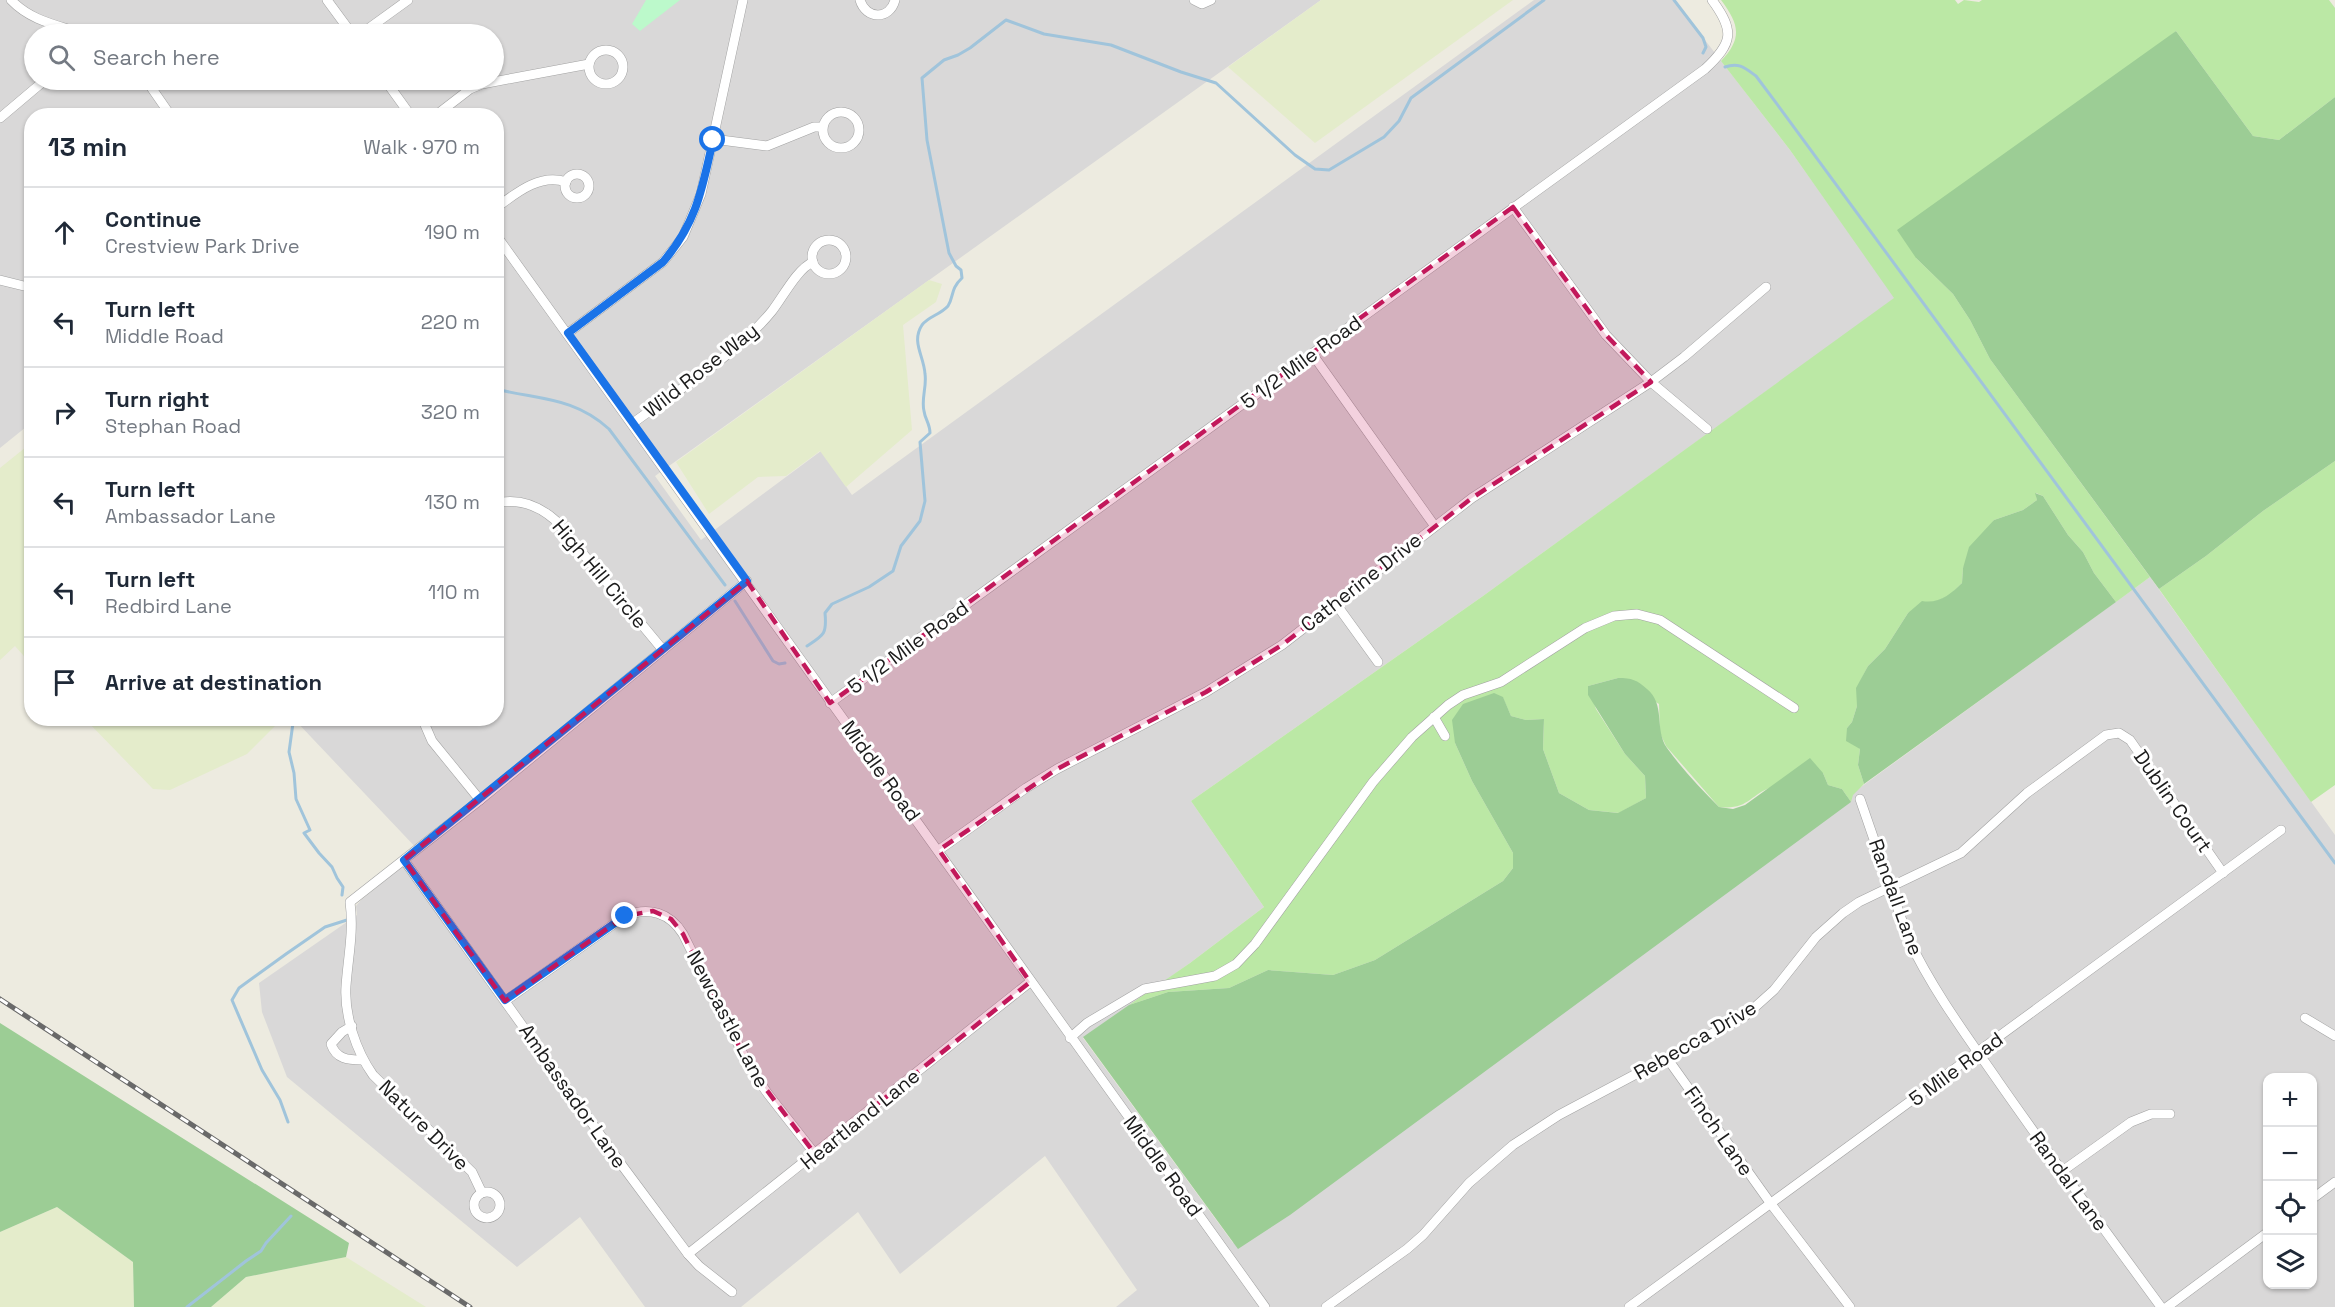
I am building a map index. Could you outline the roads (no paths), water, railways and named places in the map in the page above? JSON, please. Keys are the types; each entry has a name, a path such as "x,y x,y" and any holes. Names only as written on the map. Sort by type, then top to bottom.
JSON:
{"street":[{"path":"11,0 27,14 48,24"},
{"path":"327,0 345,24"},
{"path":"376,24 408,0"},
{"path":"568,333 663,262 691,223 713,140 743,0"},
{"path":"860,0 868,13 880,15 890,10 896,0"},
{"path":"1194,0 1202,4 1211,0"},
{"name":"5 1/2 Mile Road","path":"831,703 1705,69 1725,48 1729,36 1728,26 1712,0"},
{"path":"504,80 589,64"},
{"path":"0,117 33,90"},
{"path":"153,90 165,108"},
{"path":"392,90 405,108"},
{"path":"445,108 469,90"},
{"path":"713,140 767,146 822,126 834,113 846,112 856,120 859,132 855,142 844,148 838,148 832,147 824,138 822,126"},
{"path":"504,202 517,193 545,180 566,182"},
{"path":"1513,207 1606,335 1651,382 1707,429"},
{"name":"Middle Road","path":"504,245 747,581 831,703 939,850 1070,1038 1265,1307"},
{"name":"Wild Rose Way","path":"633,423 742,343 773,310 804,268 813,262"},
{"path":"0,280 24,287"},
{"name":"Catherine Drive","path":"939,850 1026,788 1206,692 1281,645 1434,525 1520,466 1651,382 1766,287"},
{"path":"1313,355 1434,525"},
{"name":"High Hill Circle","path":"504,502 525,503 547,512 663,650"},
{"path":"404,860 747,581"},
{"path":"1336,604 1378,662"},
{"path":"1070,1038 1087,1023 1143,989 1215,976 1236,964 1255,944 1373,783 1412,737 1463,695 1501,682 1585,628 1614,616 1636,614 1660,620 1794,708"},
{"path":"1434,717 1444,736"},
{"path":"425,726 432,741 480,800"},
{"name":"Dublin Court","path":"2120,729 2223,873"},
{"name":"Rebecca Drive","path":"1326,1307 1407,1249 1423,1235 1469,1183 1513,1145 1559,1115 1753,1010 1774,990 1829,924 1859,902 1961,853 2039,784 2106,735 2120,729"},
{"name":"Randall Lane","path":"1860,799 1908,938 1918,959 1978,1053"},
{"name":"5 Mile Road","path":"1629,1307 2281,830"},
{"name":"Nature Drive","path":"404,860 350,902 353,924 346,1001 362,1060 373,1075 472,1172 482,1193"},
{"name":"Ambassador Lane","path":"404,860 688,1254 699,1266 732,1292"},
{"name":"Newcastle Lane","path":"505,1000 625,916 644,910 663,914 678,926 683,934 755,1076 815,1154"},
{"name":"Heartland Lane","path":"688,1254 1030,982"},
{"path":"2305,1018 2335,1036"},
{"path":"352,1026 342,1032 331,1044 333,1051 344,1059 362,1060"},
{"name":"Randal Lane","path":"1978,1053 2061,1172 2161,1307"},
{"name":"Finch Lane","path":"1667,1058 1770,1204 1850,1307"},
{"path":"2061,1172 2131,1122 2151,1114 2170,1113"},
{"path":"2317,1196 2335,1182"},
{"path":"2166,1307 2264,1235"}],"waterway":[{"path":"807,646 825,630 825,613 832,604 869,587 893,571 901,546 920,521 925,501 920,442 930,433 923,406 925,379 918,337 922,325 948,306 954,289 962,278 961,270 949,253 927,140 922,78 944,60 970,48 1006,20 1044,34 1111,45 1216,83 1295,155 1315,169 1329,170 1384,137 1399,121 1411,98 1544,0"},
{"path":"1674,0 1703,38 1706,47 1703,53"},
{"path":"1725,67 1745,68 1756,76 2335,863"},
{"path":"504,391 569,405 583,411 609,429 725,585"},
{"path":"735,601 773,661 779,664 785,663"},
{"path":"293,726 289,752 294,773 296,799 310,830 304,833 332,867 343,887 342,895"},
{"path":"288,1122 280,1100 262,1070 232,1000 239,988 286,954 325,927 347,920"},
{"path":"187,1307 261,1251 291,1216"}],"railway":[{"path":"0,999 470,1307"}]}
